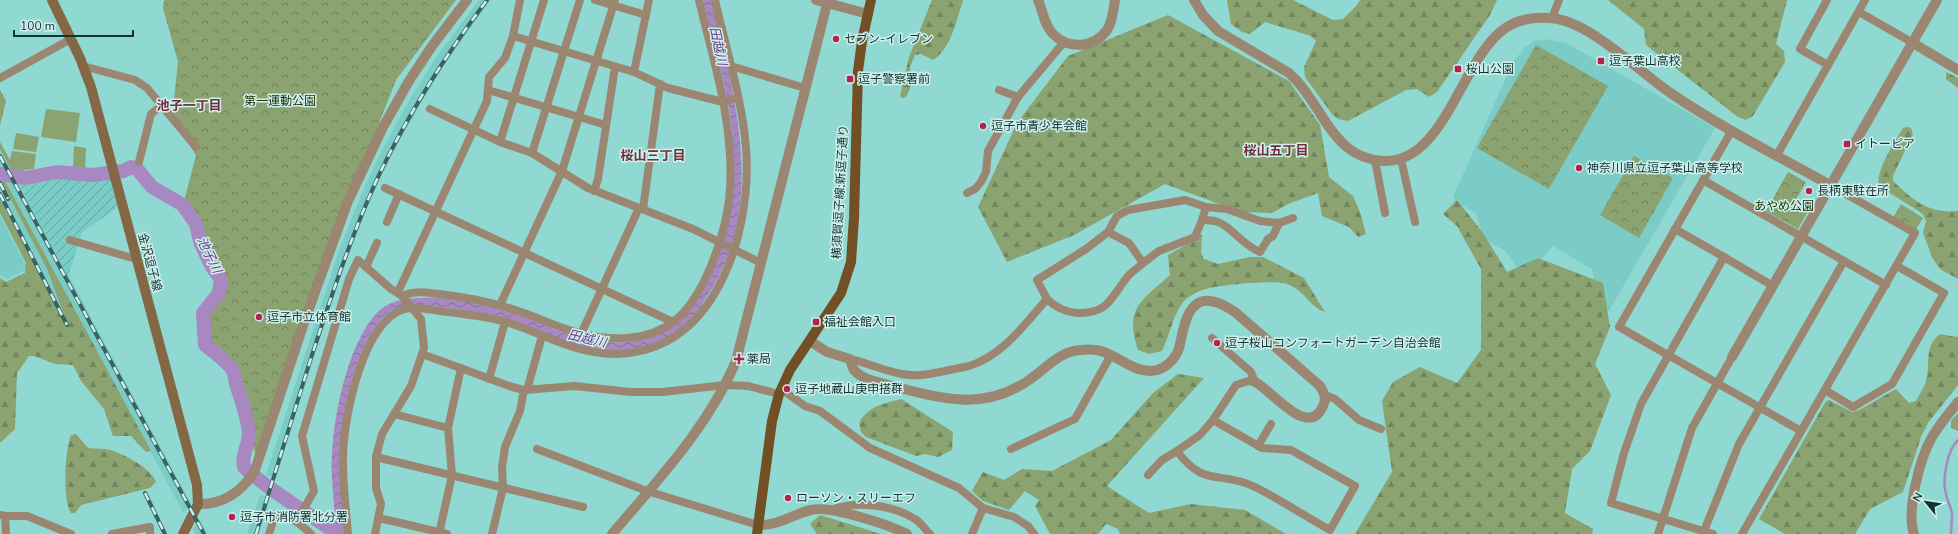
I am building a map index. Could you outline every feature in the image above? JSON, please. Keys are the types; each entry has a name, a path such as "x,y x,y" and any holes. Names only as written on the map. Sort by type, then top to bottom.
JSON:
{"main road":[{"name":"金沢逗子線","path":"52,0 83,66 197,485 198,504"},
{"name":"横須賀逗子線;新逗子通り","path":"758,530 772,420 780,392 790,370 841,293 851,262 854,218 858,71 871,0"},
{"path":"183,534 198,504"}],"street":[{"path":"198,504 214,504 235,493 245,484 258,465 306,317 348,201 383,127 409,81 439,36 467,0"},
{"path":"401,295 436,211 487,101 489,78 505,58 513,36 520,0"},
{"path":"500,142 544,0"},
{"path":"532,153 580,0"},
{"path":"595,0 614,3 646,15"},
{"path":"634,72 649,0"},
{"path":"401,295 427,293 500,305 581,334 610,339 628,338 648,334 673,322 690,303 698,290 720,243 729,199 729,144 724,102 699,0"},
{"path":"348,534 343,461 346,428 354,388 362,362 378,330 387,319 398,311 412,307 480,316 506,322 575,348 609,354 634,352 655,348 666,343 690,326 704,311 720,284 732,249 744,205 746,184 746,150 738,98 716,0"},
{"path":"816,0 868,14"},
{"path":"1038,0 1047,25 1053,34 1070,45 1090,44 1100,38 1110,24 1115,0"},
{"path":"1194,0 1203,15 1218,31 1289,73 1347,146 1357,154 1375,160 1386,161 1401,159 1420,148 1433,134 1485,47 1499,33 1508,26 1528,19 1552,18 1562,20 1582,28 1672,95 1915,234 1742,534"},
{"path":"1552,18 1559,0"},
{"path":"1827,0 1800,49 1828,65"},
{"path":"1777,155 1865,0"},
{"path":"1658,534 1664,520 1692,428 1937,0"},
{"path":"612,534 701,425 725,385 741,348 827,2"},
{"path":"500,305 562,171 614,3"},
{"path":"1859,12 1958,69"},
{"path":"513,36 634,72 668,88 724,102 738,98"},
{"path":"0,78 71,39"},
{"path":"967,193 975,189 982,182 986,172 988,151 1018,97 1064,42"},
{"path":"83,66 135,80 148,88 161,106 196,147"},
{"path":"731,66 805,88"},
{"path":"594,191 598,179 615,67"},
{"path":"581,334 641,209 660,84"},
{"path":"488,90 606,125"},
{"path":"999,90 1018,97"},
{"path":"139,162 150,114 161,106"},
{"path":"430,109 500,142 532,153 594,191 692,229 761,263"},
{"path":"1732,130 1619,327 1801,431"},
{"path":"1401,159 1415,222"},
{"path":"1375,160 1386,212"},
{"path":"1703,180 1886,285"},
{"path":"385,188 673,322"},
{"path":"387,222 400,194"},
{"path":"1206,206 1195,237 1159,251 1143,263 1130,275 1110,302 1102,309 1088,313 1064,311 1053,305 1047,299 1037,280 1086,249 1108,232 1117,216 1128,210 1185,200 1206,206 1227,209 1248,218 1279,224 1293,218"},
{"path":"1202,220 1218,222 1225,226 1244,244 1260,252 1268,239 1273,236 1279,224"},
{"path":"1675,229 1772,286"},
{"path":"1108,232 1129,243 1143,263"},
{"path":"70,240 136,260"},
{"path":"366,267 377,243"},
{"path":"1713,534 1610,503 1640,404 1724,258"},
{"path":"298,519 314,491 302,436 349,279 358,260 391,289 401,295 412,307 422,323 424,348 411,386 382,434 376,457 376,488 381,504 376,534"},
{"path":"1704,532 1736,450 1844,261"},
{"path":"1825,390 1853,407 1892,384 1944,293 1897,266"},
{"path":"810,341 827,352 865,362 880,369 903,374 932,374 969,366 996,351 1011,340 1047,299"},
{"path":"850,359 855,371 874,381 939,398 972,400 987,398 1014,389 1065,354 1078,350 1090,349 1111,355 1140,370 1156,370 1165,366 1177,354 1184,326 1192,307 1198,302 1212,300 1235,312 1320,386 1325,395 1325,402 1318,413 1312,417 1300,417 1255,382 1248,381 1236,385 1213,420 1200,435 1162,460 1148,475"},
{"path":"489,380 506,322"},
{"path":"492,534 503,488 502,468 505,448 520,411 542,336"},
{"path":"1212,338 1251,372 1255,382"},
{"path":"422,354 489,380 526,390 574,386 631,392 663,392 725,385 748,386 780,392 805,406 820,411 870,448 959,488 983,508 1014,517 1028,526 1034,534"},
{"path":"1011,449 1075,418 1111,355"},
{"path":"379,518 442,533 452,475 448,428 461,368"},
{"path":"1325,395 1335,400 1359,420 1381,429"},
{"path":"1914,534 1911,518 1912,501 1925,456 1932,438 1958,402"},
{"path":"394,414 448,428"},
{"path":"1177,451 1184,461 1203,474 1212,478 1237,480 1255,487 1330,530 1355,486 1292,450 1284,448 1268,449 1258,446 1213,420"},
{"path":"1258,446 1271,424"},
{"path":"537,449 647,491 758,530 811,510 831,510 889,526 907,534"},
{"path":"376,457 583,507"},
{"path":"831,510 843,505 861,504 903,513 916,519 930,534"},
{"path":"972,534 983,508"},
{"path":"269,534 274,518 278,514 298,519 311,534"},
{"path":"6,534 3,515 27,516 71,534"},
{"path":"112,534 150,527 150,534"}],"shaded area":[{"path":"479,0 491,0 444,65 417,110 391,156 369,204 331,303 276,478 266,475 339,250 359,200 381,152 407,104 435,59"},
{"name":"神奈川県立逗子葉山高等学校","path":"1544,39 1566,43 1715,128 1609,311 1598,307 1592,269 1553,246 1525,278 1505,251 1489,242 1481,232 1476,213 1453,202 1455,199 1453,197 1512,64 1525,47 1534,41"},
{"path":"0,149 12,171 0,169"},
{"path":"57,175 89,179 110,177 118,207 82,232 68,277 18,181 24,183"},
{"path":"0,179 47,269 69,324 66,326 48,289 0,200"},
{"path":"4,179 18,181 190,502 184,514"},
{"path":"0,216 28,269 7,279 0,275"},
{"path":"147,492 167,534 162,534 143,494"},
{"path":"260,495 270,498 259,534 247,534"},
{"path":"200,520 208,534 195,534 193,529"}],"green space":[{"name":"第一運動公園","path":"164,0 456,0 396,80 343,214 258,465 233,371 205,345 203,313 219,293 221,279 183,205 196,155 172,119 178,62 163,8"},
{"path":"932,0 963,0 949,41 939,55 933,60 921,54 915,55 910,67 910,89 906,97 902,98 900,96 909,57"},
{"path":"1227,0 1293,0 1333,20 1343,19 1360,0 1497,0 1490,15 1437,92 1429,97 1417,89 1406,90 1348,121 1338,119 1332,114 1305,77 1304,67 1316,41 1311,36 1265,22 1250,34 1242,32 1231,24"},
{"path":"1608,0 1787,0 1776,44 1784,51 1785,62 1753,116 1746,120 1738,117 1646,45 1644,29"},
{"path":"1168,15 1289,81 1320,125 1329,177 1353,196 1360,212 1366,234 1358,237 1349,227 1322,216 1318,193 1288,204 1272,213 1241,212 1165,184 1074,235 1007,262 978,207 1017,123 1068,56"},
{"path":"1536,45 1608,86 1549,189 1477,148"},
{"path":"1946,72 1958,78 1958,88 1946,79"},
{"path":"0,90 6,101 0,125"},
{"path":"46,109 80,113 76,142 41,137"},
{"path":"1903,128 1911,128 1913,134 1893,176 1893,181 1914,200 1930,208 1958,211 1958,279 1940,269 1933,259 1923,233 1926,221 1923,214 1879,186 1880,173 1886,157"},
{"path":"16,133 39,137 36,152 13,149"},
{"path":"0,142 10,160 12,151 36,154 34,169 12,171 0,149"},
{"path":"74,146 86,148 85,170 73,170"},
{"path":"1634,156 1673,178 1639,238 1600,215"},
{"name":"あやめ公園","path":"1788,172 1806,182 1795,201 1809,209 1798,229 1766,211"},
{"path":"0,179 4,179 69,299 60,304 47,269"},
{"path":"0,200 44,282 25,273 26,263 0,213"},
{"path":"1457,200 1483,233 1507,272 1538,258 1603,283 1610,327 1595,364 1611,395 1590,451 1572,469 1565,513 1593,529 1592,534 1355,534 1392,472 1382,401 1393,382 1420,367 1457,383 1481,350 1481,269 1457,226 1443,214"},
{"path":"1901,204 1923,218 1915,231 1893,218"},
{"path":"1202,234 1201,253 1204,259 1218,264 1250,257 1263,257 1304,278 1325,312 1316,307 1298,290 1287,284 1257,282 1206,289 1190,297 1180,306 1162,351 1149,354 1138,350 1134,336 1133,324 1134,315 1138,306 1143,299 1170,275 1168,255"},
{"path":"25,273 44,282 66,326 68,324 60,304 69,299 151,451 146,452 131,436 113,436 104,409 81,381 73,365 55,364 34,356 29,356 17,373 15,429 0,443 0,278 6,282"},
{"path":"1940,334 1956,337 1958,336 1958,385 1928,423 1921,437 1903,492 1870,509 1855,534 1785,534 1759,519 1826,401 1829,400 1852,412 1859,410 1896,389 1909,403 1916,401 1927,377 1928,358 1931,345 1934,339"},
{"path":"1178,374 1204,378 1107,486 1149,513 1191,504 1245,510 1286,534 1120,534 1118,529 1106,524 1098,534 1052,534 1049,532 1035,506 1039,500 1025,491 1009,510 983,501 972,491 983,472 1004,480 1022,469 1052,471 1111,440 1153,393"},
{"path":"901,399 953,432 952,450 938,457 925,454 916,456 866,437 861,432 859,423 871,409 888,402"},
{"path":"1958,413 1958,431 1951,428 1951,421"},
{"path":"76,434 88,448 110,450 136,462 149,472 156,482 150,488 81,505 75,513 71,513 66,498 65,475 69,442 71,435"},
{"path":"820,515 881,534 817,534 810,524"}],"water":[{"name":"田越川","path":"703,0 712,0 730,76 737,115 741,153 741,191 736,229 724,265 695,315 689,323 658,342 626,350 593,348 558,340 490,318 455,309 404,306 392,310 379,322 371,335 357,364 348,395 343,423 344,534 335,534 332,464 333,437 340,397 352,356 360,338 370,322 381,309 393,302 408,299 444,298 497,308 591,341 630,342 656,335 667,330 678,322 696,302 711,275 729,188 733,154 732,130 727,97"}],"waterway":[{"name":"池子川","path":"0,174 26,178 57,172 92,175 123,171 131,167 137,169 152,187 183,205 196,224 201,244 212,267 221,279 219,293 203,313 205,345 226,362 234,373 236,385 246,416 249,434 243,463 244,467 271,489 338,533"},
{"path":"1951,534 1952,512 1945,488 1945,473 1948,458 1958,440"}],"railway":[{"path":"256,534 326,312 368,199 402,131 428,86 456,42 487,0"},
{"path":"0,156 204,534"},
{"path":"0,183 8,199"},
{"path":"0,194 67,325"},
{"path":"145,493 165,534"}],"place":[{"name":"セブン-イレブン","path":"836,39"},
{"name":"逗子葉山高校","path":"1601,61"},
{"name":"桜山公園","path":"1458,69"},
{"name":"逗子警察署前","path":"850,79"},
{"name":"逗子市青少年会館","path":"983,126"},
{"name":"イトーピア","path":"1847,144"},
{"name":"神奈川県立逗子葉山高等学校","path":"1579,168"},
{"name":"長柄東駐在所","path":"1809,191"},
{"name":"逗子市立体育館","path":"259,317"},
{"name":"福祉会館入口","path":"816,322"},
{"name":"逗子桜山コンフォートガーデン自治会館","path":"1217,343"},
{"name":"薬局","path":"739,359"},
{"name":"逗子地蔵山庚申搭群","path":"787,389"},
{"name":"ローソン・スリーエフ","path":"788,498"},
{"name":"逗子市消防署北分署","path":"232,517"}],"district":[{"name":"池子一丁目","path":"189,106"},
{"name":"桜山五丁目","path":"1276,151"},
{"name":"桜山三丁目","path":"653,156"}]}
